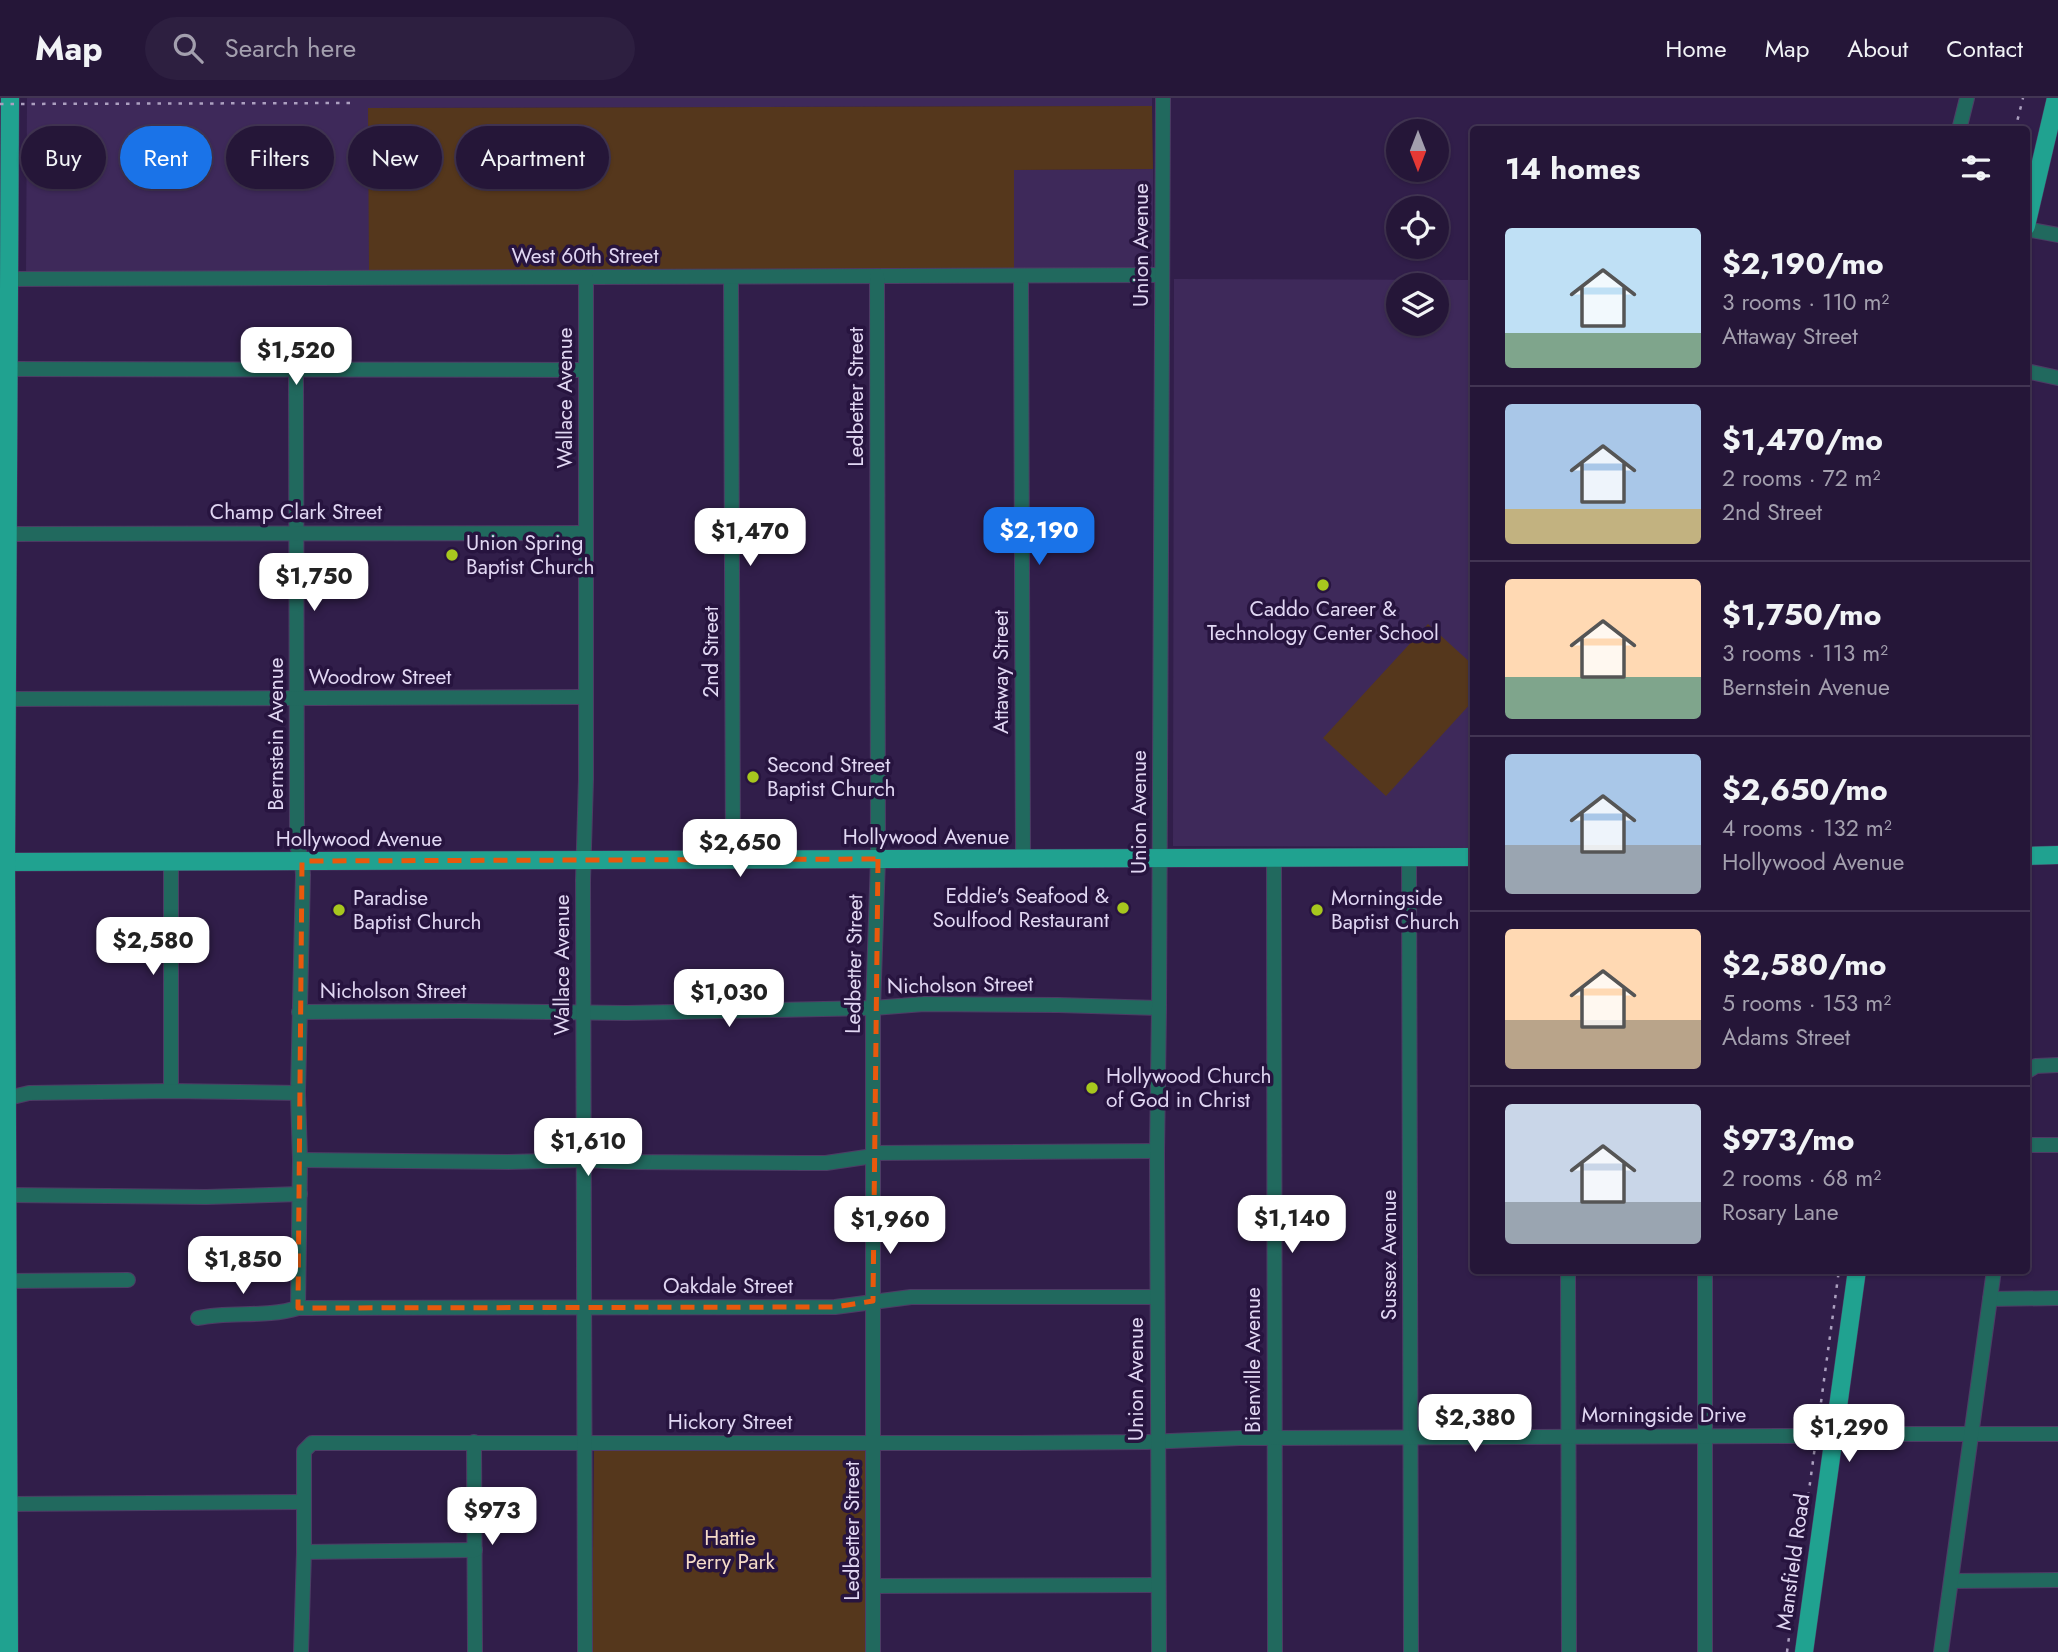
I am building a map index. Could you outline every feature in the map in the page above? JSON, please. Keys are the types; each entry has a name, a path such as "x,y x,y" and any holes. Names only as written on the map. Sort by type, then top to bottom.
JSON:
{"main road":[{"path":"9,1652 4,1536 9,1504 4,1392 8,1281 4,1247 8,1195 4,1099 3,718 6,699 3,572 7,534 10,98"},
{"path":"2030,211 2056,98"},
{"path":"2030,856 2058,855"},
{"name":"Hollywood Avenue","path":"3,862 1470,857"},
{"name":"Mansfield Road","path":"1804,1652 1856,1274"}],"street":[{"name":"Union Avenue","path":"1159,1652 1157,1151 1163,98"},
{"path":"1960,126 1967,98"},
{"path":"2030,229 2058,235"},
{"name":"West 60th Street","path":"8,279 1162,275"},
{"name":"Ledbetter Street","path":"873,1652 873,1008 878,859 877,276"},
{"name":"Attaway Street","path":"1021,276 1023,859"},
{"name":"Wallace Avenue","path":"585,1652 583,1012 586,277"},
{"name":"2nd Street","path":"731,277 733,860"},
{"path":"7,369 586,370"},
{"name":"Bernstein Avenue","path":"296,369 297,846 303,875 298,1093 298,1308"},
{"path":"2030,372 2058,378"},
{"name":"Champ Clark Street","path":"7,534 586,533"},
{"name":"Woodrow Street","path":"6,699 585,697"},
{"name":"Sussex Avenue","path":"1409,857 1411,1652"},
{"name":"Bienville Avenue","path":"1274,858 1275,1652"},
{"path":"171,863 171,1091"},
{"name":"Nicholson Street","path":"299,1012 626,1013 873,1008 924,1004 1058,1004 1159,1008"},
{"path":"2030,1070 2036,1066 2058,1065"},
{"path":"4,1099 29,1093 298,1093"},
{"path":"2030,1145 2058,1145"},
{"path":"300,1160 826,1163 873,1155 1157,1151"},
{"path":"8,1195 300,1195"},
{"path":"1569,1274 1569,1652"},
{"path":"1705,1274 1705,1652"},
{"path":"1941,1652 1993,1274"},
{"path":"8,1281 128,1280"},
{"name":"Oakdale Street","path":"198,1318 217,1314 281,1313 298,1308 835,1307 911,1297 1157,1297"},
{"path":"1990,1299 2058,1298"},
{"path":"1834,1434 2058,1434"},
{"name":"Morningside Drive","path":"1157,1440 1411,1436 1793,1436"},
{"name":"Hickory Street","path":"304,1502 304,1451 312,1443 318,1442 873,1443 1157,1440"},
{"path":"474,1442 475,1652"},
{"path":"9,1504 304,1502 300,1652"},
{"path":"304,1552 475,1549"},
{"path":"1951,1581 2058,1580"},
{"path":"873,1586 1158,1585"}],"highlighted area":[{"path":"878,859 873,1301 835,1307 298,1308 302,861"}],"shaded area":[{"path":"27,98 1152,98 1152,106 369,108 369,126 348,126 348,189 369,189 369,272 26,274 26,189 106,189 106,126 27,126"},
{"path":"1153,169 1153,269 1014,270 1014,170"},
{"name":"Caddo Career & Technology Center School","path":"1174,279 1386,280 1386,336 1449,336 1449,280 1470,280 1470,847 1173,846"}],"green space":[{"path":"1152,106 1153,169 1014,170 1014,270 369,272 368,189 442,189 442,126 368,126 368,108"},
{"path":"1428,624 1470,662 1470,704 1386,796 1323,738"},
{"name":"Hattie Perry Park","path":"594,1449 868,1449 868,1652 592,1652"}],"railway":[{"path":"2016,126 2023,98"},
{"path":"0,104 353,103"},
{"path":"1787,1652 1838,1274"}],"place":[{"name":"Union Spring Baptist Church","path":"452,555"},
{"name":"Caddo Career & Technology Center School","path":"1323,585"},
{"name":"Second Street Baptist Church","path":"753,777"},
{"name":"Eddie's Seafood & Soulfood Restaurant","path":"1123,908"},
{"name":"Paradise Baptist Church","path":"339,910"},
{"name":"Morningside Baptist Church","path":"1317,910"},
{"name":"Hollywood Church of God in Christ","path":"1092,1088"}]}
